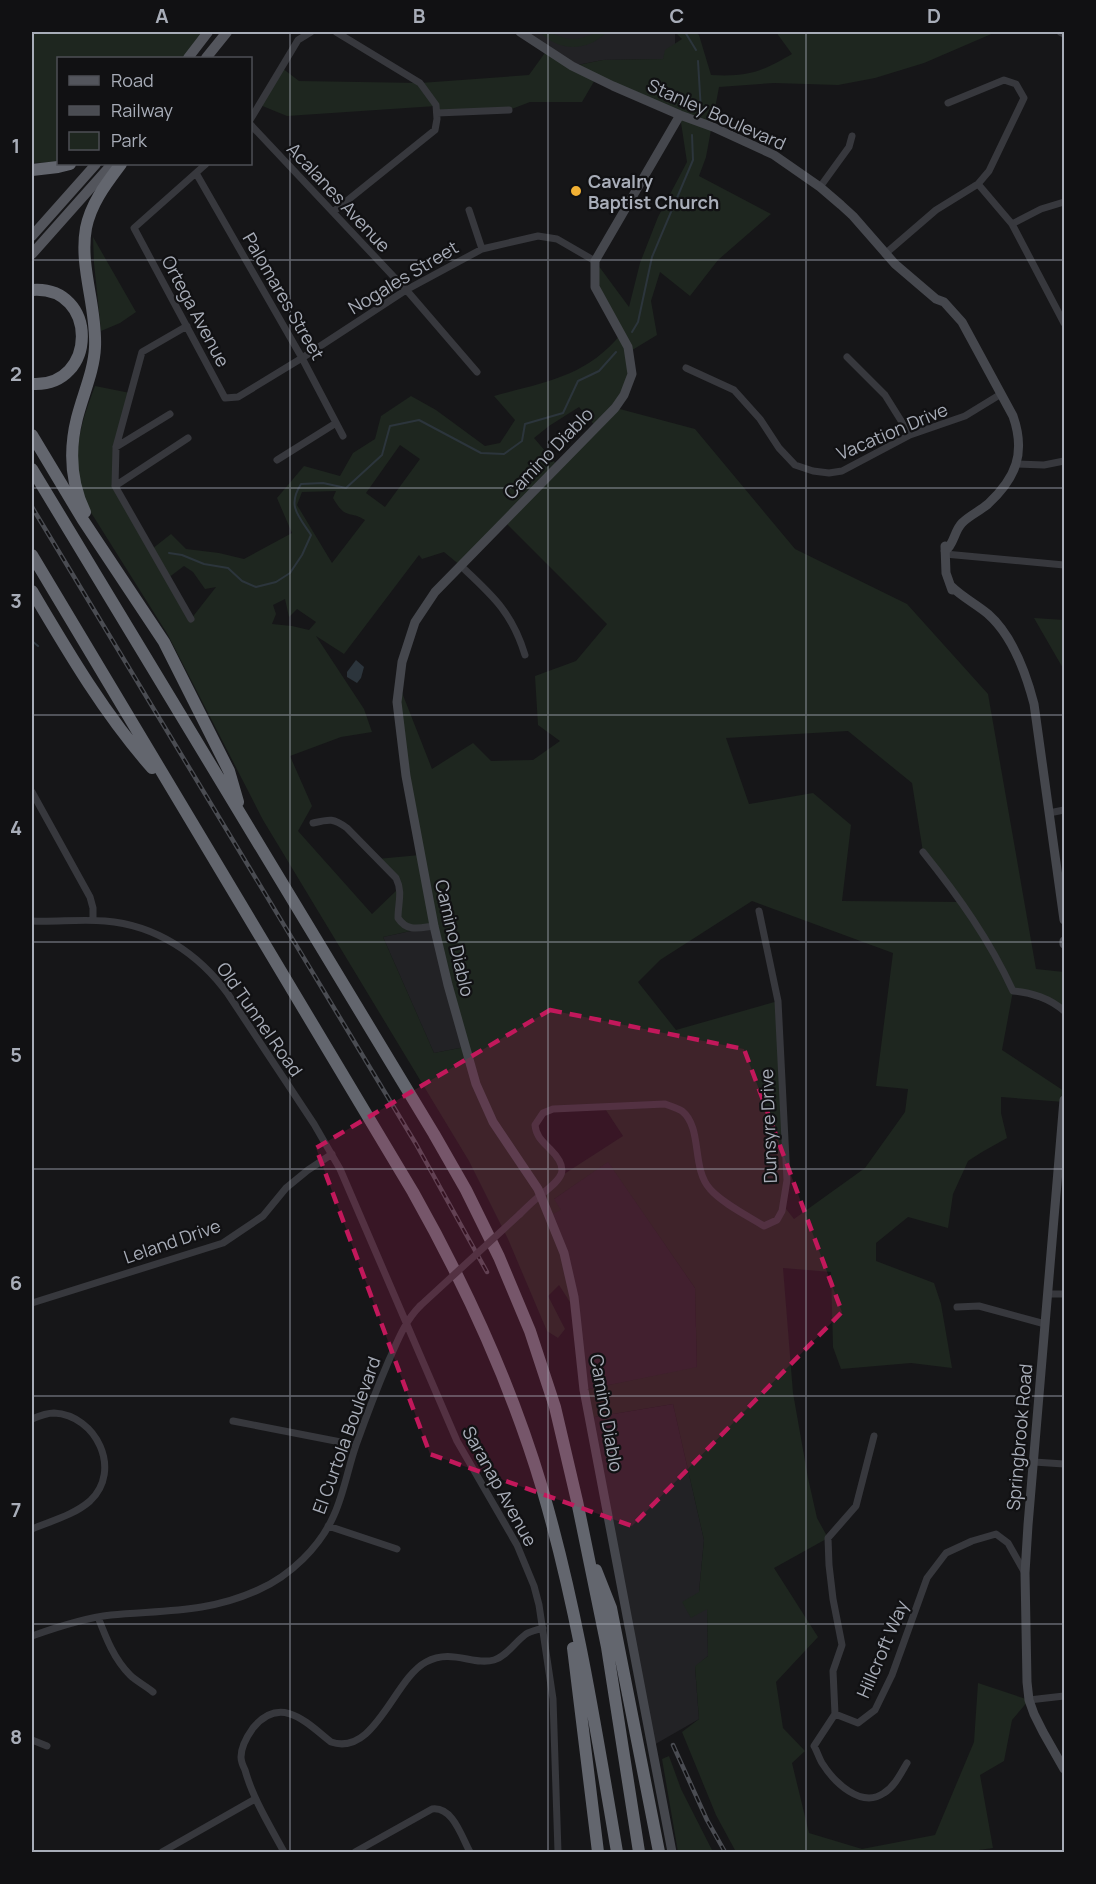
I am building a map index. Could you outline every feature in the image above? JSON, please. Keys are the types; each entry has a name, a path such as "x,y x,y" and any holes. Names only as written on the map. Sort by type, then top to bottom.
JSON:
{"highway":[{"path":"32,170 66,165"},
{"path":"105,551 76,490 72,455 77,418 90,377 95,347 94,316 85,248 87,225 95,202 120,165"},
{"path":"32,290 46,290 59,295 69,303 77,314 83,338 75,363 67,372 46,384 32,384"},
{"path":"32,435 74,505 147,614 176,663 229,771 244,820"},
{"path":"32,469 446,1155 499,1257 530,1331 550,1392 564,1446 607,1647 639,1852"},
{"path":"32,555 413,1192 454,1268 486,1335 521,1424 547,1506 565,1578 593,1712 617,1852"},
{"path":"32,591 66,648 131,744 171,789"},
{"path":"32,604 66,648"},
{"path":"587,1548 611,1608 659,1852"},
{"path":"565,1578 598,1852"},
{"path":"607,1647 618,1677 652,1852"}],"main road":[{"path":"189,57 208,32"},
{"path":"207,57 227,32"},
{"path":"32,236 95,165"},
{"path":"32,254 111,165"}],"street":[{"path":"252,119 298,40 311,32"},
{"path":"333,212 435,130 437,113 436,105 420,83 336,32"},
{"name":"Stanley Boulevard","path":"520,32 573,66 613,86 774,155 820,187 853,216 885,254 936,299 944,302 962,322 1013,416 1018,432 1017,464 1006,485 994,497 970,509 953,524 945,552"},
{"path":"1060,32 1065,34"},
{"path":"885,254 936,210 978,184 989,171 1024,98 1016,84 1004,80 948,103"},
{"path":"437,113 509,110"},
{"path":"595,261 680,115"},
{"name":"Acalanes Avenue","path":"252,124 406,290 477,372"},
{"path":"820,187 849,147 852,136"},
{"path":"196,173 205,165"},
{"name":"Ortega Avenue","path":"196,173 134,228 225,398 238,397"},
{"name":"Palomares Street","path":"196,173 302,358 343,436"},
{"path":"978,184 1011,224 1065,323"},
{"path":"1011,224 1041,209 1065,202"},
{"path":"469,210 482,249"},
{"name":"Nogales Street","path":"238,397 406,290 482,249 538,236 557,239 595,261"},
{"name":"Camino Diablo","path":"595,261 595,287 628,347 632,374 624,395 615,408 435,592 415,622 402,662 397,702 406,776 434,926 476,1084 493,1122 540,1195 564,1253 572,1284 585,1398 672,1852"},
{"path":"187,326 142,352 116,447 115,486 191,619"},
{"path":"847,357 885,395 910,435"},
{"name":"Vacation Drive","path":"686,368 734,390 760,419 779,448 795,465 829,473 842,471 910,435 965,416 1001,394"},
{"path":"116,447 170,414"},
{"path":"278,460 336,423"},
{"path":"115,486 188,438"},
{"path":"1017,464 1044,465 1065,461"},
{"path":"1065,565 945,552 946,573 951,586 966,600 987,614 1003,632 1017,654 1026,675 1034,704 1065,920"},
{"path":"461,566 504,609 525,655"},
{"path":"32,792 90,897 93,920"},
{"path":"1049,813 1065,810"},
{"path":"313,823 330,819 340,823 396,878 401,896 398,918 402,925 414,929 434,926"},
{"path":"923,852 982,932 1013,991 1041,997 1065,1011"},
{"name":"Dunsyre Drive","path":"540,1195 553,1186 562,1170 560,1159 536,1134 535,1125 543,1113 553,1109 665,1104 680,1110 691,1120 702,1175 710,1189 764,1226 777,1220 782,1211 787,1180 778,1001 759,910"},
{"name":"Old Tunnel Road","path":"32,921 93,920 122,923 150,931 177,945 210,972 228,994 332,1154"},
{"name":"Springbrook Road","path":"1065,1100 1025,1573 1025,1652 1029,1700 1043,1732 1065,1769"},
{"name":"Leland Drive","path":"32,1303 223,1243 262,1216 286,1188 332,1154"},
{"name":"Saranap Avenue","path":"332,1154 353,1197 457,1441 517,1545 534,1586 543,1628 553,1699 558,1852"},
{"name":"El Curtola Boulevard","path":"32,1636 98,1617 200,1609 230,1601 271,1584 307,1555 335,1513 356,1445 406,1321 540,1195"},
{"path":"1049,1294 1065,1294"},
{"path":"957,1307 979,1306 1045,1324"},
{"path":"32,1419 43,1414 54,1413 79,1420 90,1429 99,1442 106,1464 98,1491 91,1500 67,1515 32,1529"},
{"path":"233,1421 356,1445"},
{"name":"Hillcroft Way","path":"874,1436 856,1506 828,1538 833,1599 842,1645 833,1671 835,1714 858,1723 874,1710 892,1675 927,1578 946,1553 972,1541 996,1534 1008,1543 1025,1573"},
{"path":"1034,1462 1065,1464"},
{"path":"328,1526 397,1549"},
{"path":"98,1617 118,1660 131,1676 153,1692"},
{"path":"284,1852 255,1799 241,1757 246,1738 263,1718 273,1714 297,1715 331,1742 344,1745 368,1733 419,1666 439,1657 454,1656 494,1660 506,1653 525,1635 543,1628"},
{"path":"1029,1700 1065,1696"},
{"path":"835,1714 814,1746 822,1763 841,1787 858,1796 874,1798 885,1793 895,1783 907,1763"},
{"path":"32,1740 47,1746"},
{"path":"162,1852 255,1799"},
{"path":"354,1852 437,1808 450,1816 470,1852"}],"highlighted area":[{"path":"550,1010 744,1049 842,1312 632,1526 430,1454 316,1148"}],"shaded area":[{"path":"520,32 675,32 675,56 663,59 603,60 572,66"},
{"path":"356,660 364,667 357,683 347,677 347,672"},
{"path":"434,926 465,1047 434,1053 383,937"},
{"path":"608,1161 695,1288 697,1368 584,1390 574,1297 549,1216 554,1199"},
{"path":"673,1404 704,1540 699,1592 707,1609 708,1656 695,1667 699,1719 652,1746 589,1418"}],"green space":[{"path":"32,32 208,32 189,57 57,57 57,162 32,163"},
{"path":"540,32 573,39 607,32 591,43 573,47 556,43"},
{"path":"675,32 695,32 699,35 711,75 724,75 754,72 792,54 776,32 996,32 924,63 875,78 838,85 774,83 719,87 706,157 699,176 771,214 718,260 690,296 660,272 651,301 657,335 629,352 632,374 616,408 695,429 795,549 907,604 988,694 1036,969 1064,972 1064,1009 1013,991 1002,1050 1064,1091 1064,1102 1001,1097 1001,1113 1007,1138 968,1161 953,1194 948,1228 908,1217 876,1243 876,1261 934,1283 941,1304 952,1368 911,1363 841,1369 833,1347 831,1272 783,1268 793,1393 817,1518 828,1538 774,1568 818,1637 776,1682 783,1728 805,1751 792,1763 809,1833 862,1849 935,1835 974,1742 978,1683 1029,1700 1012,1720 1004,1761 980,1775 993,1848 965,1852 736,1852 716,1815 682,1732 699,1719 695,1666 708,1656 707,1609 691,1618 682,1602 699,1592 704,1540 673,1404 589,1418 584,1390 697,1367 695,1288 608,1162 554,1199 561,1210 549,1216 575,1310 559,1285 548,1296 565,1329 558,1338 547,1331 508,1239 469,1161 263,820 168,635 90,511 79,478 77,463 80,433 95,386 130,393 116,447 115,486 152,549 171,534 186,549 244,559 292,533 277,498 304,466 340,476 353,453 375,439 381,416 411,396 436,410 485,446 500,443 515,420 494,396 547,382 579,369 608,348 621,334 595,287 595,261 629,307 640,263 658,217 687,162 680,116 596,78 582,102 530,102 509,110 437,113 436,106 287,116 260,105 282,68 299,81 420,83 529,75 547,50 573,66 603,60 663,59 665,50 682,39","holes":["579,407 596,427 558,466 534,438","400,445 420,459 385,507 366,493","336,491 333,498 341,510 365,520 332,563 297,505 302,492","505,522 607,624 576,661 535,676 538,725 560,741 533,760 491,761 473,743 432,769 399,685 406,776 420,855 377,859 396,878 397,890 372,914 298,831 312,806 290,756 341,737 372,732 364,709 316,636 344,654 419,555 422,559 444,552 461,566","184,566 193,572 205,589 216,587 191,619 168,578","285,599 289,617 297,609 316,622 309,630 272,624 276,614 273,605","848,731 912,783 923,852 962,902 842,901 851,825 813,793 749,804 726,738","752,901 893,953 876,1086 908,1089 905,1112 865,1168 794,1219 783,1205 787,1180 778,1001 676,1030 638,982 660,960","433,926 465,1047 434,1053 383,937","604,1107 623,1136 561,1176 562,1170 535,1125 543,1113 553,1109"]},
{"path":"93,237 136,312 120,323 101,331 94,263"},
{"path":"1034,618 1064,620 1064,670"},
{"path":"669,1756 681,1789 713,1852 678,1852 662,1759"}],"waterway":[{"path":"685,32 696,50"},
{"path":"698,61 701,111"},
{"path":"632,332 638,322 652,257 693,160 692,135"},
{"path":"169,553 182,555 204,564 228,568 242,581 256,587 276,582 290,573 311,535 298,516 295,505 295,498 301,484 323,483 346,488 382,455 390,426 419,420 481,453 504,454 522,441 525,424 563,413 578,381 599,371 616,352"},
{"path":"32,641 38,646"}],"railway":[{"path":"32,507 416,1144 487,1272"},
{"path":"673,1745 707,1820 725,1852"}],"place":[{"name":"Cavalry Baptist Church","path":"576,191"}]}
